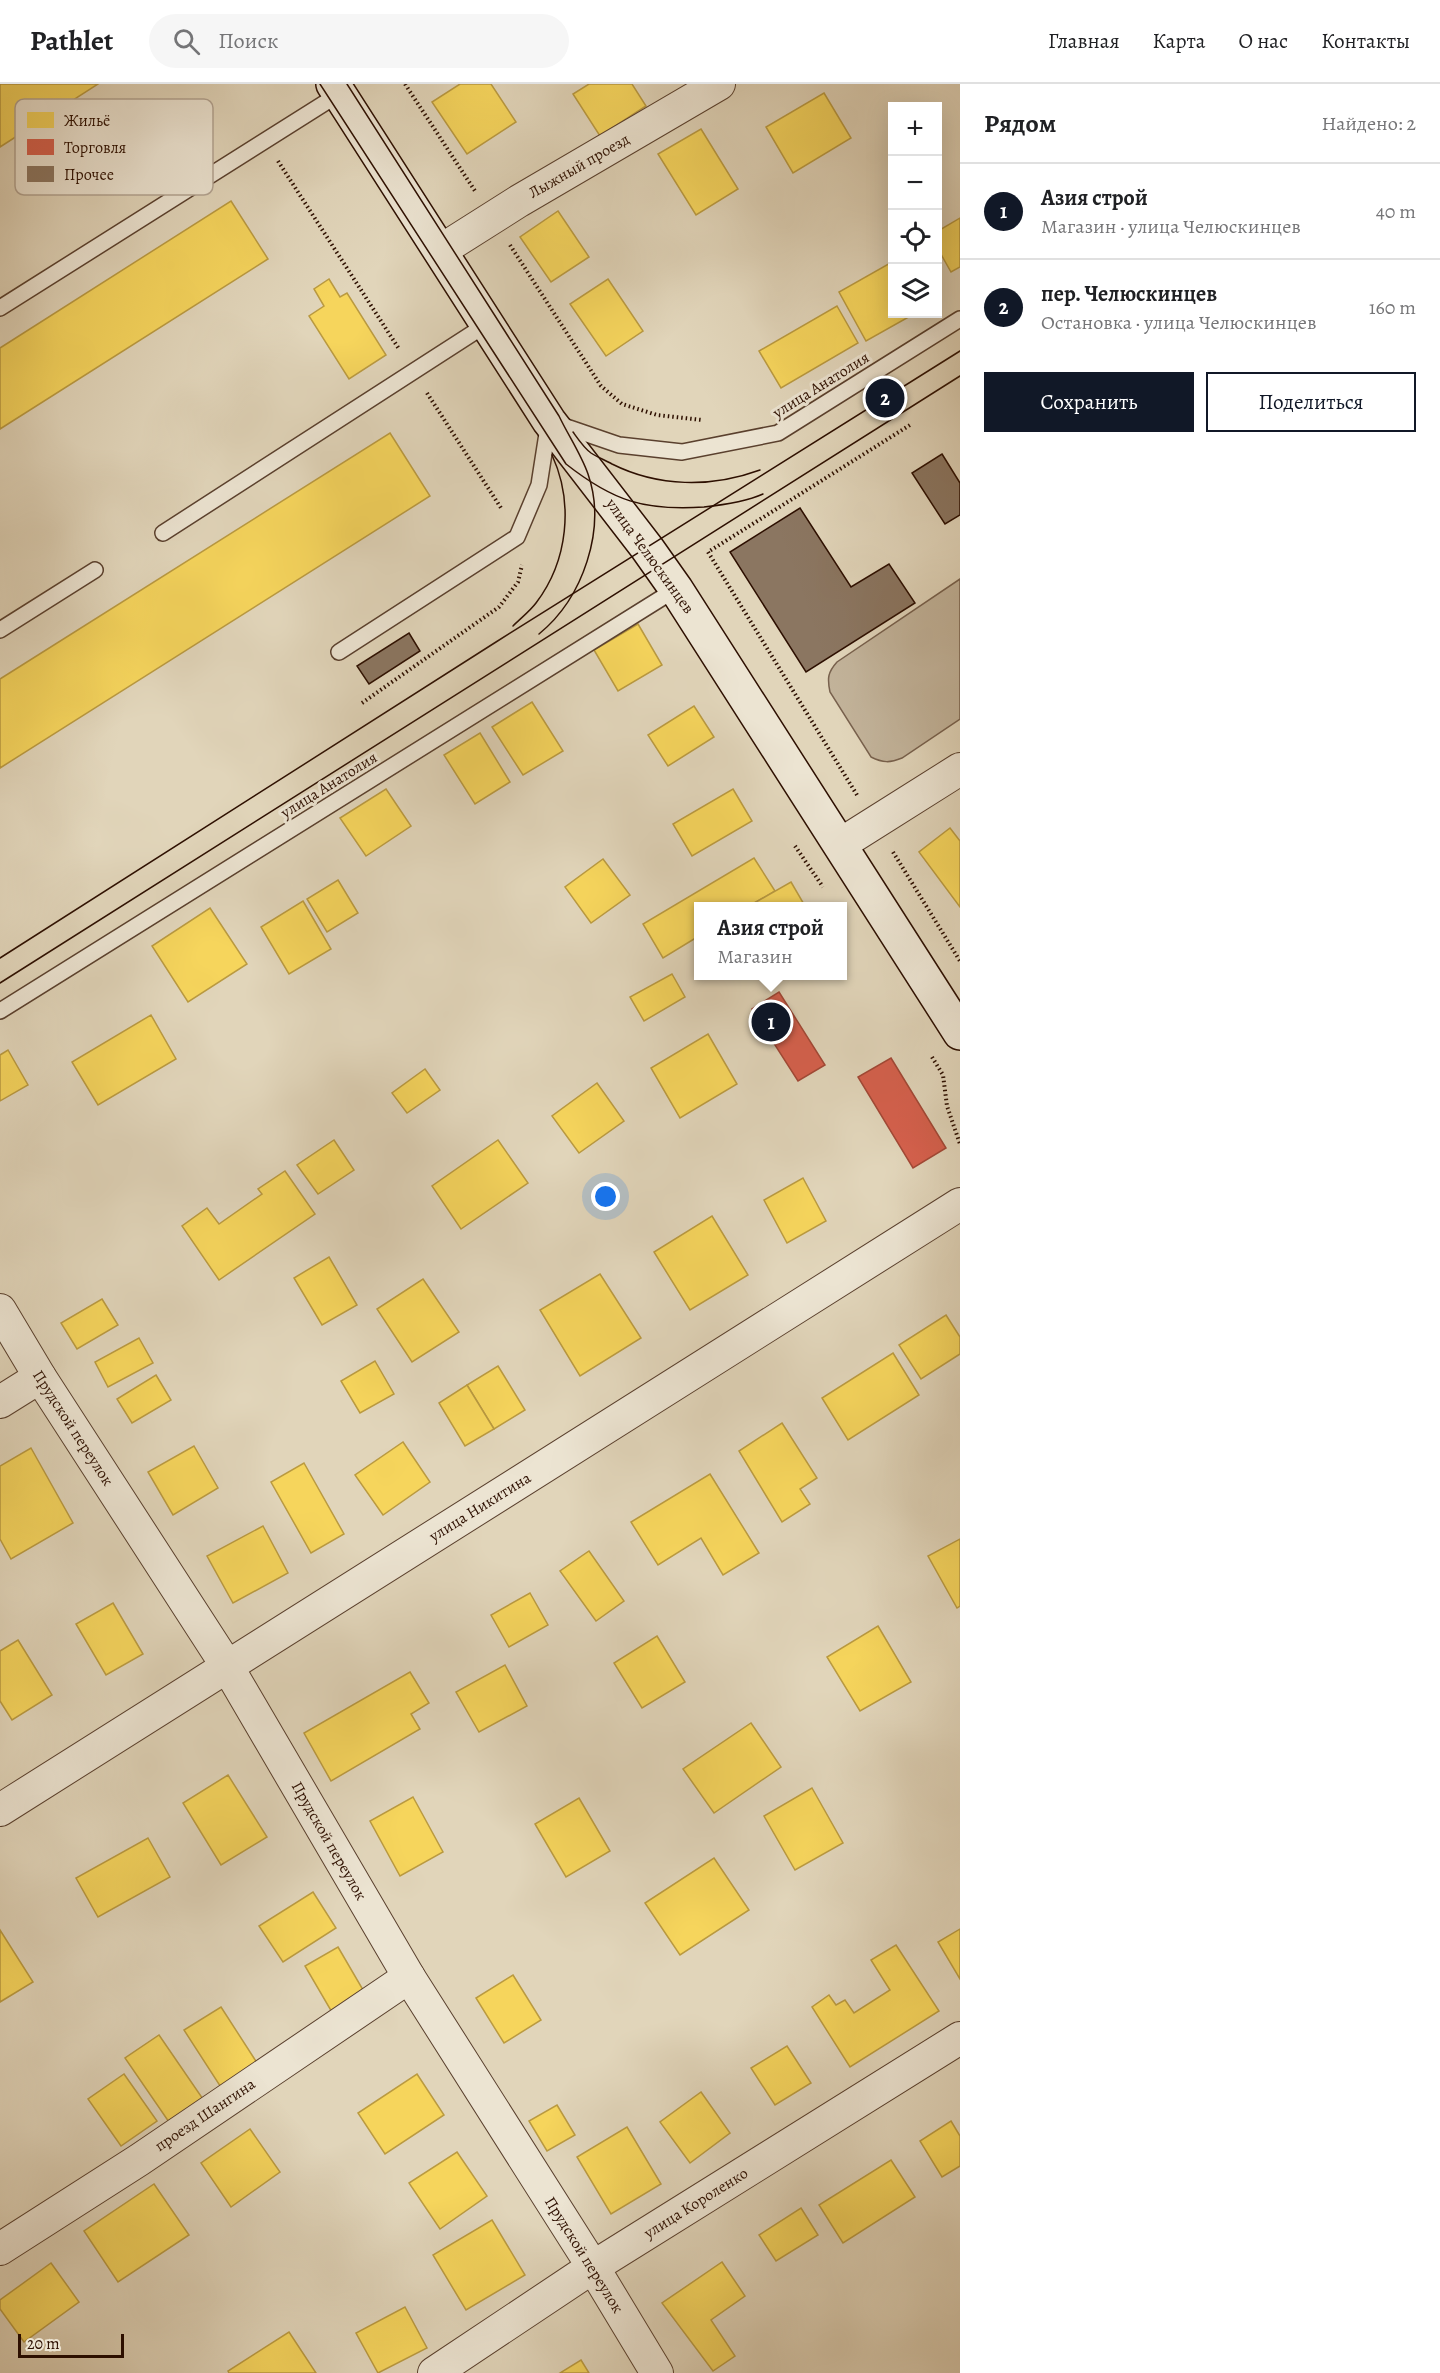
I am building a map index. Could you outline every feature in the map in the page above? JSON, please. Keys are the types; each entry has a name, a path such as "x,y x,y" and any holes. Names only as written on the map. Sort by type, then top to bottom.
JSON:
{"main road":[{"name":"улица Челюскинцев","path":"336,89 549,421 654,556 676,589 960,1033"}],"street":[{"name":"Лыжный проезд","path":"440,251 519,201 719,84"},
{"path":"841,844 960,769"},
{"name":"улица Никитина","path":"0,1810 960,1204"},
{"name":"Прудской переулок","path":"0,1310 40,1377 227,1666 409,1977 593,2267 657,2373"},
{"path":"0,1402 40,1377"},
{"name":"проезд Шангина","path":"0,2249 139,2160 409,1977"},
{"name":"улица Короленко","path":"434,2373 593,2267 960,2037"}],"lane":[{"path":"213,173 264,141 336,89"},
{"path":"0,308 179,195"},
{"name":"улица Анатолия","path":"549,421 619,445 682,452 778,433 960,319"},
{"path":"163,533 487,324"},
{"path":"339,652 517,537 539,485 549,421"},
{"path":"0,630 95,570"},
{"name":"улица Анатолия","path":"0,1011 676,589"}],"path":[{"path":"264,141 501,508 517,537 523,558 518,582 499,606 362,704"},
{"path":"584,356 602,386 622,404 657,415 707,420"},
{"path":"910,425 708,552 960,961"}],"shaded area":[{"path":"960,579 960,719 902,758 887,762 871,757 830,692 830,672 837,662"}],"building: Жильё":[{"path":"0,84 98,84 75,99 15,99 15,137 0,147"},
{"path":"460,84 491,84 516,122 467,154 432,102"},
{"path":"589,84 632,84 646,106 600,136 573,94"},
{"path":"824,93 851,138 793,173 766,127"},
{"path":"701,129 738,189 696,215 658,154"},
{"path":"231,201 268,259 0,429 0,348"},
{"path":"558,211 589,257 551,282 520,237"},
{"path":"960,218 960,267 951,272 942,256 942,229"},
{"path":"888,264 888,318 907,318 866,341 839,292"},
{"path":"329,279 340,297 347,293 386,355 349,379 309,316 324,306 314,289"},
{"path":"608,279 643,331 606,356 570,304"},
{"path":"837,306 858,343 781,388 759,351"},
{"path":"390,433 430,496 0,768 0,679"},
{"path":"638,624 662,665 618,691 594,650"},
{"path":"532,702 563,751 523,775 492,727"},
{"path":"694,706 714,737 668,766 648,735"},
{"path":"480,733 510,782 475,804 444,755"},
{"path":"386,789 411,826 366,856 340,818"},
{"path":"733,789 752,821 692,856 673,824"},
{"path":"950,828 960,841 960,907 919,852"},
{"path":"754,858 775,891 756,902 694,902 694,939 663,958 643,924"},
{"path":"603,859 630,895 591,923 565,887"},
{"path":"338,880 358,913 327,932 307,899"},
{"path":"791,882 803,902 756,902"},
{"path":"303,901 331,949 289,974 261,927"},
{"path":"210,908 247,964 188,1002 152,946"},
{"path":"672,974 685,997 644,1021 630,997"},
{"path":"151,1015 176,1059 98,1105 72,1062"},
{"path":"708,1034 737,1084 680,1118 651,1068"},
{"path":"8,1050 28,1085 0,1101 0,1055"},
{"path":"425,1069 440,1090 407,1113 392,1093"},
{"path":"597,1083 624,1121 579,1153 552,1116"},
{"path":"334,1140 354,1170 318,1194 297,1165"},
{"path":"498,1140 528,1183 461,1229 432,1186"},
{"path":"285,1171 315,1214 219,1280 182,1226 207,1208 219,1224 262,1194 258,1189"},
{"path":"803,1178 826,1221 787,1243 764,1200"},
{"path":"712,1216 748,1275 690,1310 654,1252"},
{"path":"329,1257 357,1305 322,1325 294,1278"},
{"path":"600,1274 641,1338 580,1376 540,1310"},
{"path":"423,1279 459,1332 412,1362 377,1309"},
{"path":"102,1299 118,1325 77,1349 61,1323"},
{"path":"946,1315 960,1337 960,1354 921,1379 899,1345"},
{"path":"139,1338 153,1363 108,1387 95,1362"},
{"path":"893,1353 919,1395 848,1440 822,1398"},
{"path":"375,1361 394,1394 360,1413 341,1381"},
{"path":"498,1366 525,1410 494,1429 467,1385"},
{"path":"156,1375 171,1400 132,1423 117,1399"},
{"path":"467,1385 494,1429 465,1446 439,1403"},
{"path":"782,1423 817,1478 800,1489 810,1504 782,1522 739,1451"},
{"path":"403,1442 430,1482 383,1515 355,1475"},
{"path":"194,1446 218,1488 173,1515 148,1472"},
{"path":"31,1448 73,1523 11,1559 0,1539 0,1466"},
{"path":"304,1463 344,1534 311,1553 271,1482"},
{"path":"710,1474 759,1553 723,1575 701,1538 658,1565 631,1522"},
{"path":"263,1526 288,1573 233,1603 207,1556"},
{"path":"960,1539 960,1606 957,1608 928,1556"},
{"path":"589,1551 624,1601 596,1621 560,1571"},
{"path":"530,1593 548,1625 509,1647 491,1615"},
{"path":"113,1603 143,1654 106,1675 76,1624"},
{"path":"878,1626 911,1682 860,1711 827,1657"},
{"path":"657,1636 685,1682 642,1708 614,1663"},
{"path":"18,1640 52,1695 12,1720 0,1701 0,1651"},
{"path":"505,1665 527,1706 479,1732 456,1692"},
{"path":"410,1672 429,1703 411,1714 420,1729 331,1781 304,1733"},
{"path":"751,1723 781,1767 714,1813 683,1769"},
{"path":"228,1775 267,1837 221,1865 183,1803"},
{"path":"812,1788 843,1843 795,1870 764,1816"},
{"path":"413,1797 443,1852 400,1876 370,1821"},
{"path":"579,1798 610,1851 566,1877 535,1824"},
{"path":"148,1838 170,1877 98,1917 76,1878"},
{"path":"714,1858 749,1910 680,1955 645,1903"},
{"path":"313,1892 336,1928 283,1962 259,1926"},
{"path":"960,1929 960,1979 938,1942"},
{"path":"0,1930 33,1982 0,2002"},
{"path":"896,1945 939,2011 850,2067 812,2007 829,1995 836,2005 845,2000 854,2013 890,1990 871,1960"},
{"path":"338,1947 366,1995 333,2014 305,1966"},
{"path":"513,1975 541,2020 504,2043 476,1998"},
{"path":"221,2007 261,2069 224,2092 184,2030"},
{"path":"159,2035 205,2102 171,2125 125,2058"},
{"path":"787,2046 811,2083 775,2105 751,2068"},
{"path":"124,2074 157,2121 121,2146 88,2099"},
{"path":"417,2074 444,2115 385,2154 358,2113"},
{"path":"701,2092 730,2133 690,2163 660,2122"},
{"path":"557,2105 575,2135 547,2151 529,2121"},
{"path":"951,2121 960,2136 960,2166 942,2177 920,2141"},
{"path":"627,2127 661,2184 611,2214 577,2157"},
{"path":"250,2129 280,2172 231,2207 201,2163"},
{"path":"457,2152 487,2196 440,2229 409,2183"},
{"path":"891,2160 915,2197 843,2243 819,2205"},
{"path":"154,2184 189,2235 118,2282 84,2231"},
{"path":"801,2208 818,2235 776,2261 759,2235"},
{"path":"492,2220 525,2275 466,2310 433,2255"},
{"path":"722,2262 745,2296 711,2320 735,2356 713,2371 662,2303"},
{"path":"51,2263 79,2302 24,2342 0,2309 0,2300"},
{"path":"405,2307 427,2348 378,2373 356,2333"},
{"path":"289,2332 316,2373 229,2373 228,2371"},
{"path":"581,2360 589,2373 560,2373"}],"building: Торговля":[{"path":"779,992 825,1065 798,1081 752,1009"},
{"path":"891,1058 946,1148 913,1168 858,1077"}],"building: Прочее":[{"path":"942,454 960,483 960,515 945,524 912,473"},
{"path":"800,508 851,587 889,564 915,603 806,672 730,552"},
{"path":"409,633 420,651 369,684 357,666"}],"tram line":[{"path":"320,84 566,464 614,495 646,505 704,507 741,501 763,494"},
{"path":"347,84 559,416 588,474 595,517 587,561 568,602 539,634"},
{"path":"0,958 496,642 960,351"},
{"path":"0,983 960,376"},
{"path":"573,432 593,454 630,472 666,481 723,480 760,470"},
{"path":"513,626 534,606 547,587 561,550 565,512 559,473 552,455"}],"place":[{"name":"пер. Челюскинцев","path":"885,398"},
{"name":"Азия строй","path":"771,1022"}]}
